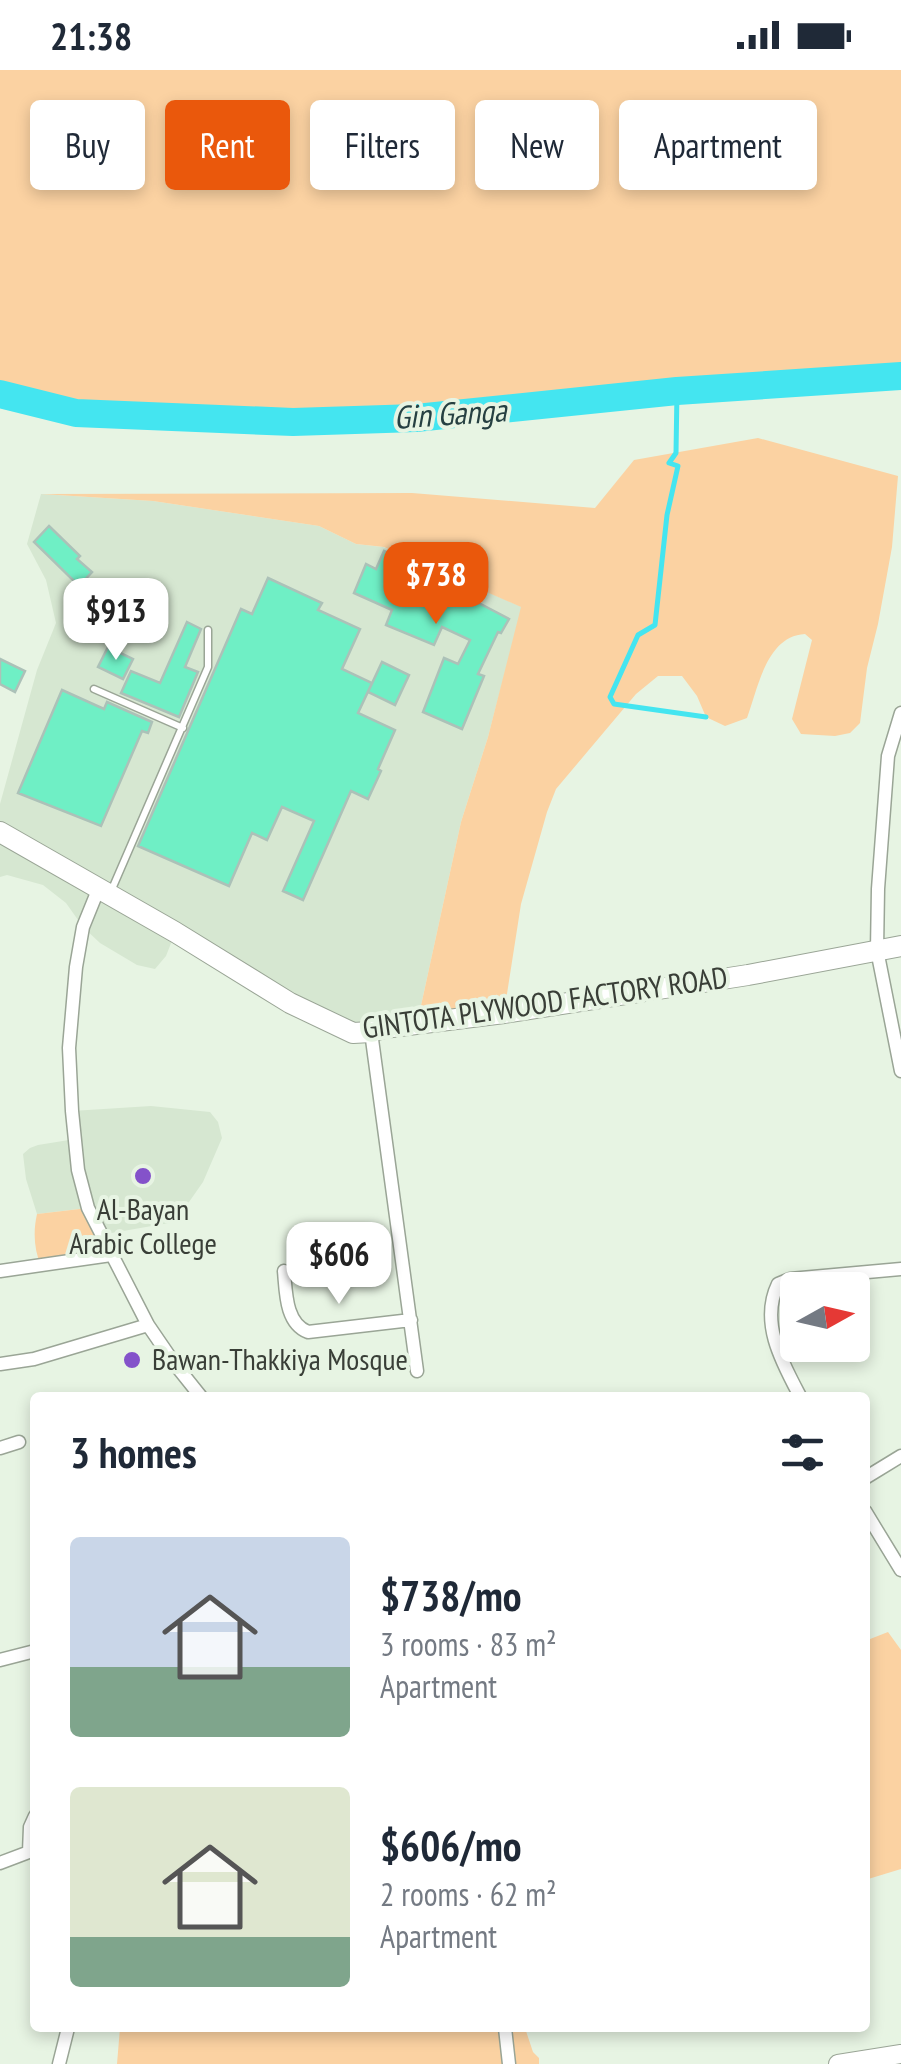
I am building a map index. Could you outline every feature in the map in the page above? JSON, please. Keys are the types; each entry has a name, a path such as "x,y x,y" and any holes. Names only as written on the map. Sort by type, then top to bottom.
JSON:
{"main road":[{"name":"GINTOTA PLYWOOD FACTORY ROAD","path":"0,832 290,1003 353,1033 748,975 901,946"}],"street":[{"path":"901,713 888,756 877,950 901,1072"},
{"path":"104,892 83,927 76,967 69,1048 78,1170 88,1208 148,1325 198,1392"},
{"path":"370,1032 417,1370"},
{"path":"0,1272 111,1255"},
{"path":"797,1392 774,1338 772,1297 778,1284 790,1279 901,1269"},
{"path":"284,1270 289,1310 300,1329 308,1332 411,1320"},
{"path":"0,1364 148,1325"},
{"path":"0,1448 20,1442"},
{"path":"870,1475 901,1456"},
{"path":"870,1519 901,1570"},
{"path":"0,1660 30,1652"},
{"path":"0,1863 29,1852 30,1827"},
{"path":"60,2064 67,2032"},
{"path":"505,2032 508,2064"},
{"path":"838,2064 901,2054"}],"lane":[{"path":"104,892 208,667 208,630"},
{"path":"94,690 183,728"}],"shaded area":[{"path":"0,70 901,70 901,376 677,391 416,418 293,422 76,413 0,394"},
{"path":"758,438 898,476 892,547 860,723 850,733 835,736 801,734 792,719 812,640 805,634 792,637 772,654 747,718 725,726 706,717 682,676 658,676 636,694 556,789 521,904 504,1013 417,1024 461,822 488,737 521,607 384,547 356,544 319,526 153,501 41,494 412,493 595,508 634,460"},
{"path":"41,494 153,501 319,526 356,544 383,547 522,607 461,822 417,1024 353,1033 175,933 166,956 155,969 137,965 100,943 66,903 43,885 7,875 0,877 0,804 37,670 56,623 46,580 27,544"},
{"name":"Al-Bayan Arabic College","path":"151,1106 210,1112 218,1122 222,1138 203,1182 175,1222 100,1235 87,1208 37,1214 23,1154 38,1145 75,1139 72,1111"},
{"path":"88,1208 111,1255 41,1266 35,1240 37,1214"},
{"path":"888,1632 901,1650 901,1869 870,1878 870,1639"},
{"path":"120,2032 526,2032 539,2058 539,2064 117,2064"}],"building":[{"path":"49,526 92,572 79,586 34,542"},
{"path":"384,551 478,595 475,601 509,619 498,632 478,674 484,676 462,729 423,712 444,658 458,664 470,640 442,627 434,645 386,625 392,610 354,593 366,564 376,569"},
{"path":"268,578 322,603 318,610 360,629 342,669 372,683 358,713 395,730 368,799 351,791 303,900 283,891 314,821 282,807 267,840 252,833 229,886 138,846 241,609 252,614"},
{"path":"187,622 201,629 185,667 198,672 179,717 121,693 131,671 160,683"},
{"path":"108,647 133,659 123,679 98,667"},
{"path":"0,659 25,671 15,692 0,684"},
{"path":"382,662 409,675 395,705 368,692"},
{"path":"62,690 104,709 107,702 152,722 148,733 142,731 101,826 18,793"}],"waterway":[{"name":"Gin Ganga","path":"0,394 76,413 293,422 416,418 677,391 901,376"},
{"path":"677,391 676,453 669,463 678,466 667,515 655,625 638,635 610,697 614,704 706,717"}],"place":[{"name":"Al-Bayan Arabic College","path":"143,1176"},
{"name":"Bawan-Thakkiya Mosque","path":"132,1360"}]}
